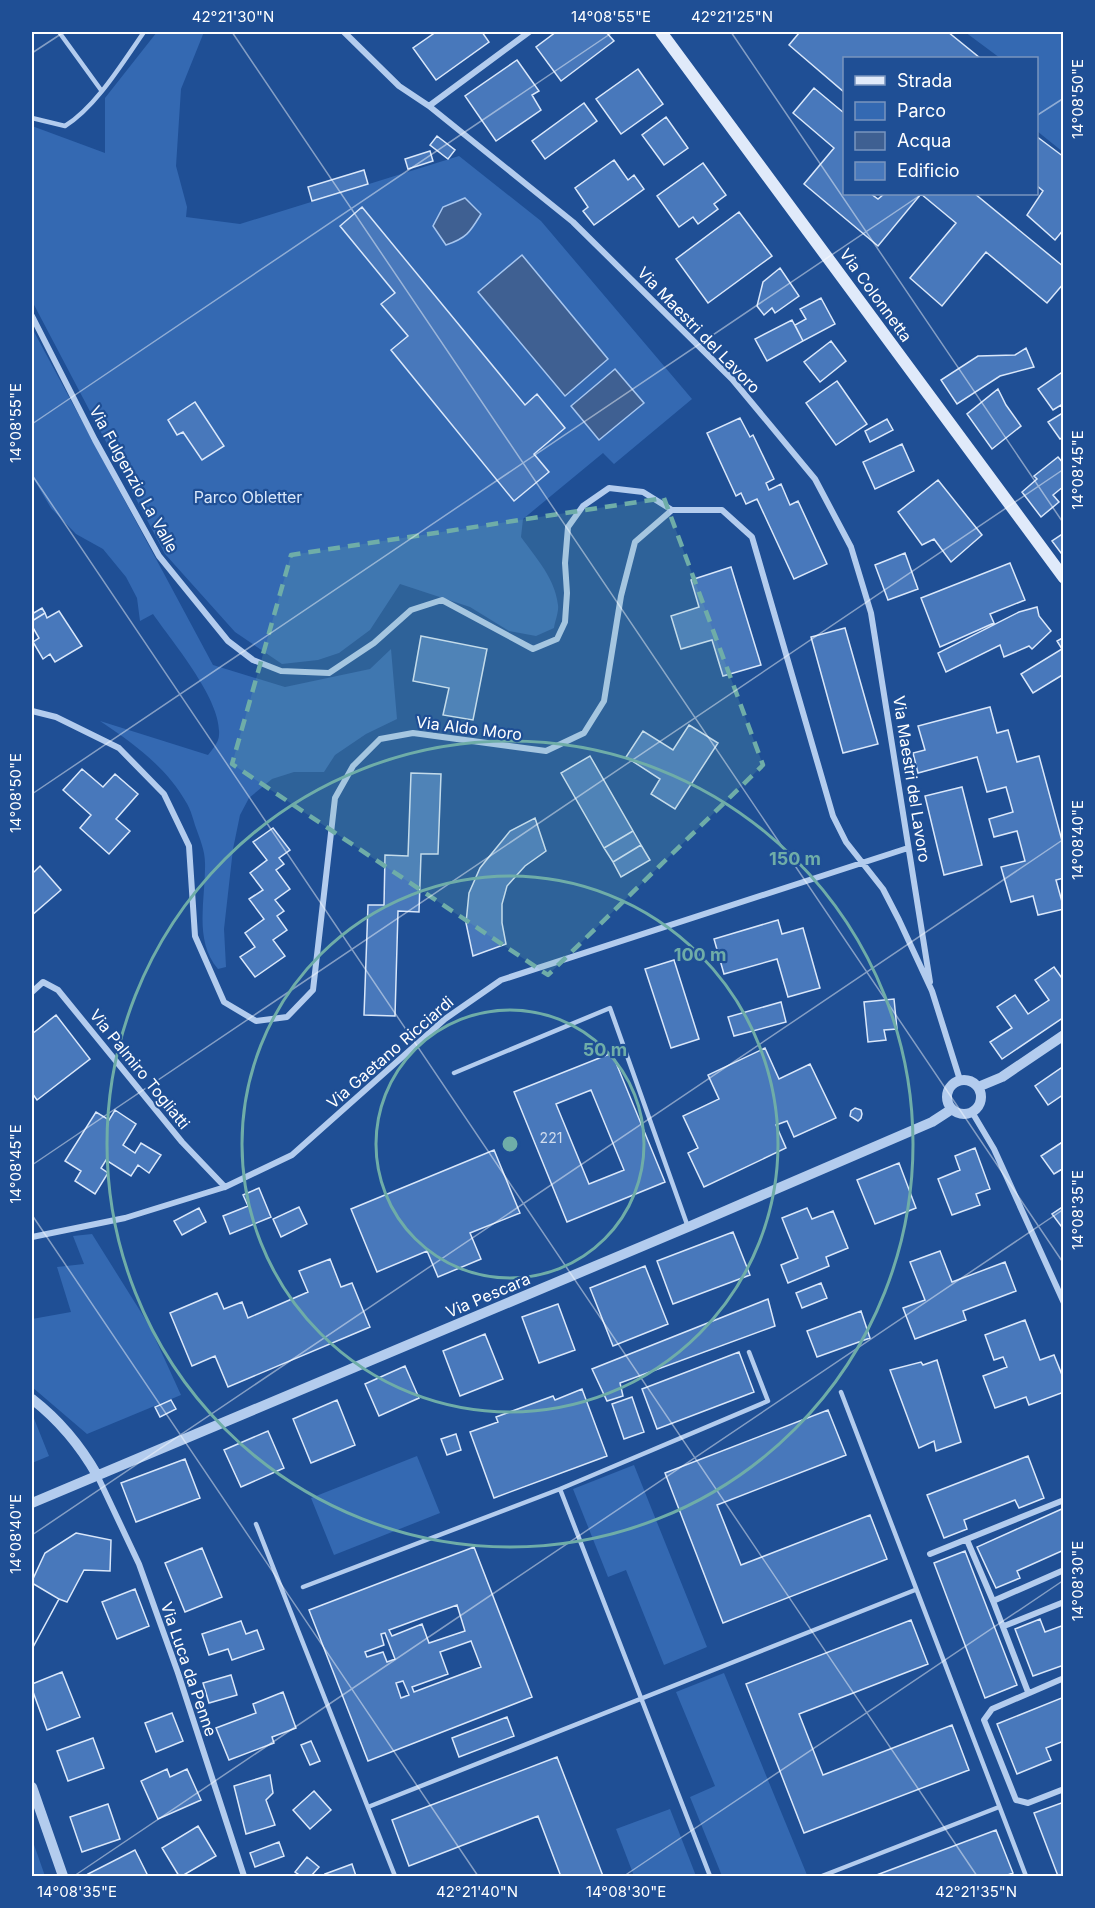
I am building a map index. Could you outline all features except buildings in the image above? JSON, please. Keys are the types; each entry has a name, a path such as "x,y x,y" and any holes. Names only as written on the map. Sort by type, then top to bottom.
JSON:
{"main road":[{"name":"Via Colonnetta","path":"666,33 1064,578"}],"street":[{"name":"Via Maestri del Lavoro","path":"344,32 399,86 429,106 573,222 732,379 815,479 851,547 872,613 932,991"},
{"path":"429,106 529,32"},
{"name":"Via Fulgenzio La Valle","path":"32,316 95,440 159,556 228,641 253,660 281,672 329,674 374,644 411,610 442,600 533,649 557,639 565,622 567,593 565,564 568,527 583,506 609,488 643,492 672,510"},
{"path":"672,510 722,510 752,537 833,816 846,842 862,862"},
{"name":"Via Aldo Moro","path":"32,711 56,717 119,748 164,794 189,846 195,936 224,1002 256,1021 287,1017 313,990 335,798 353,766 380,739 413,733 546,751 584,732 604,700 621,596 635,542 672,510"},
{"name":"Via Gaetano Ricciardi","path":"32,1237 125,1218 225,1187 292,1155 445,1018 501,980 908,848"},
{"name":"Via Maestri del Lavoro","path":"862,862 883,889 932,991 960,1080"},
{"name":"Via Palmiro Togliatti","path":"32,992 43,982 58,990 182,1142 225,1187"},
{"path":"978,1087 1002,1077 1064,1035"},
{"path":"960,1080 970,1081 978,1087 980,1104 972,1112 962,1113 952,1109 948,1100 949,1090 960,1080"},
{"name":"Via Pescara","path":"32,1503 688,1227 932,1122 952,1109"},
{"path":"972,1112 994,1149 1064,1303"},
{"path":"32,1400 47,1410 72,1437 97,1475"},
{"name":"Via Luca da Penne","path":"97,1475 139,1564 178,1673 244,1876"},
{"path":"930,1554 1064,1500"},
{"path":"967,1540 1004,1626 1028,1692"},
{"path":"993,1601 1064,1570"},
{"path":"1004,1626 1064,1602"},
{"path":"1064,1678 992,1709 984,1720 1016,1800 1028,1803 1064,1789"},
{"path":"32,1787 63,1876"}],"lane":[{"path":"59,32 101,90"},
{"path":"32,118 65,126 76,119 101,90 144,32"},
{"path":"454,1073 610,1008 688,1227"},
{"path":"303,1587 560,1489 768,1401 749,1352"},
{"path":"841,1392 1026,1876"},
{"path":"560,1489 710,1876"},
{"path":"256,1524 395,1876"},
{"path":"368,1807 915,1590"},
{"path":"822,1876 999,1807"}],"highlighted area":[{"path":"664,498 763,765 548,975 232,764 291,555"}],"green space":[{"name":"Parco Obletter","path":"157,32 204,32 181,89 176,166 187,207 186,217 240,224 459,156 541,221 692,399 614,464 603,453 523,519 521,537 544,569 556,595 558,608 554,628 536,636 509,631 470,607 400,584 370,630 339,653 318,660 282,664 235,632 165,554 32,301 32,126 105,153 105,98"},
{"path":"965,32 1063,32 1063,152 1038,132 1038,57 999,57"},
{"path":"32,328 213,665 285,687 370,669 391,649 397,719 366,734 335,755 324,772 294,772 272,779 249,798 240,815 233,849 224,929 226,967 218,969 210,958 206,945 202,918 205,859 188,805 159,767 100,721 208,755 219,738 218,721 213,705 195,672 153,614 140,621 137,598 126,577 103,549 76,534 51,508 32,476"},
{"path":"92,1234 149,1325 181,1395 87,1434 32,1387 32,1319 71,1312 57,1267 84,1264 73,1236"},
{"path":"32,1417 49,1456 32,1463"},
{"path":"417,1456 440,1513 334,1555 311,1498"},
{"path":"634,1465 707,1647 664,1665 626,1570 608,1577 573,1489"},
{"path":"724,1673 807,1875 722,1876 690,1797 715,1786 676,1692"},
{"path":"670,1809 696,1876 634,1876 616,1829"},
{"path":"32,1839 45,1876 32,1876"}],"water":[{"path":"465,198 481,214 467,234 446,245 433,226 443,207"},
{"path":"522,255 608,359 565,396 478,292"},
{"path":"615,369 644,403 599,440 571,406"}]}
